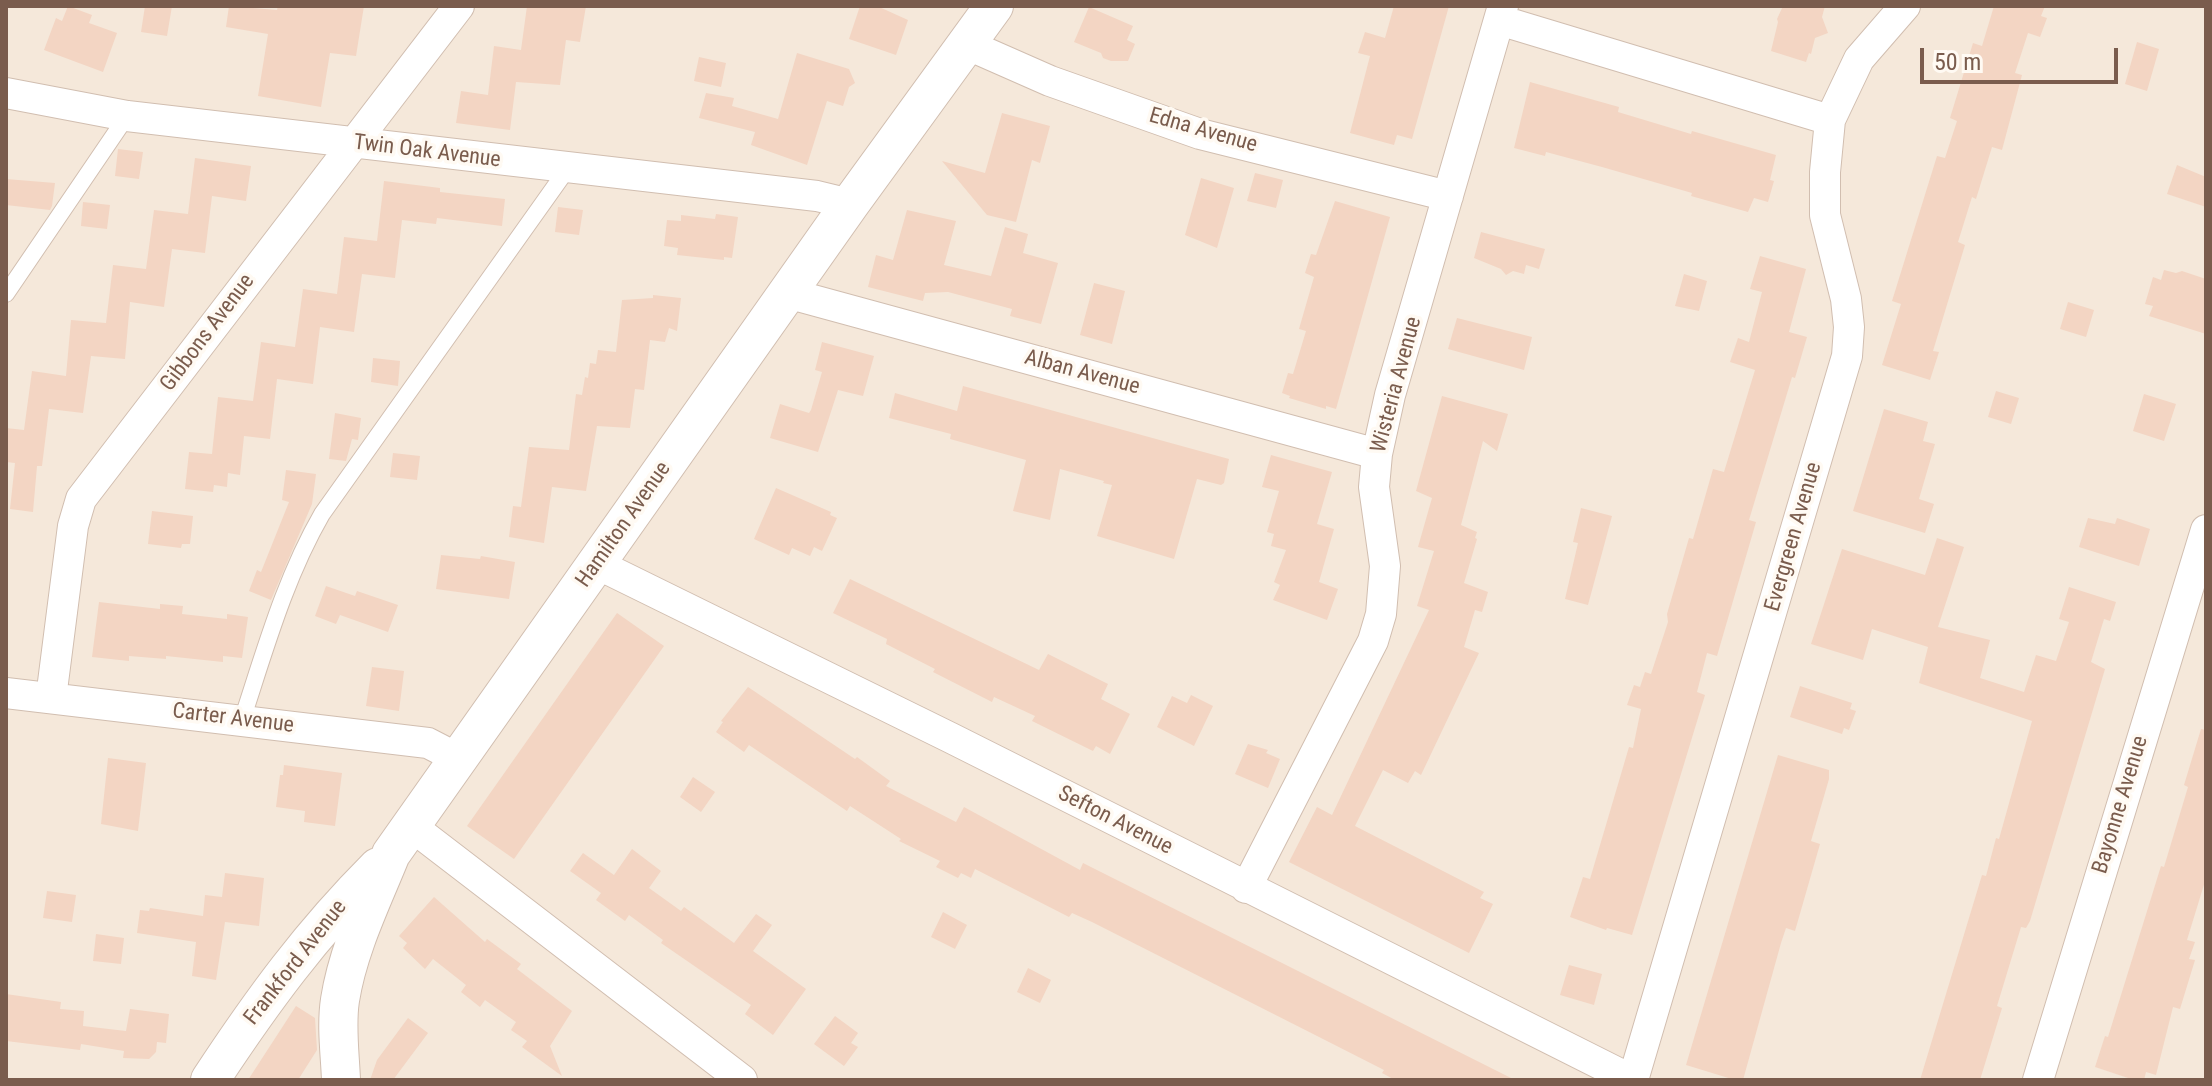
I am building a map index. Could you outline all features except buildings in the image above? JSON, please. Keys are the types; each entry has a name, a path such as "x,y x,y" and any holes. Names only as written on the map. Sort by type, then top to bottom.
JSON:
{"street":[{"name":"Gibbons Avenue","path":"51,698 73,526 81,499 459,6"},
{"name":"Hamilton Avenue","path":"341,1080 340,1002 346,973 364,918 401,840 850,204 994,6"},
{"name":"Evergreen Avenue","path":"1632,1080 1847,356 1849,327 1846,299 1825,215 1830,120 1859,59 1905,6"},
{"path":"1501,13 1830,120"},
{"name":"Wisteria Avenue","path":"1246,888 1373,641 1381,614 1385,566 1374,487 1377,454 1390,395 1501,13"},
{"name":"Edna Avenue","path":"966,44 1050,81 1200,134 1448,196"},
{"name":"Twin Oak Avenue","path":"6,93 127,116 817,196 850,204"},
{"name":"Alban Avenue","path":"787,293 1377,454"},
{"name":"Bayonne Avenue","path":"2038,1080 2206,530"},
{"name":"Sefton Avenue","path":"597,564 1447,986 1594,1072 1632,1080"},
{"name":"Carter Avenue","path":"6,693 428,743 457,758"},
{"path":"401,840 742,1080"},
{"name":"Frankford Avenue","path":"210,1080 264,998 297,955 401,840"}],"lane":[{"path":"6,294 127,116"},
{"path":"242,720 285,591 304,545 322,514 568,168"}],"shaded area":[{"path":"6,6 2206,6 2206,1080 6,1080"}]}
